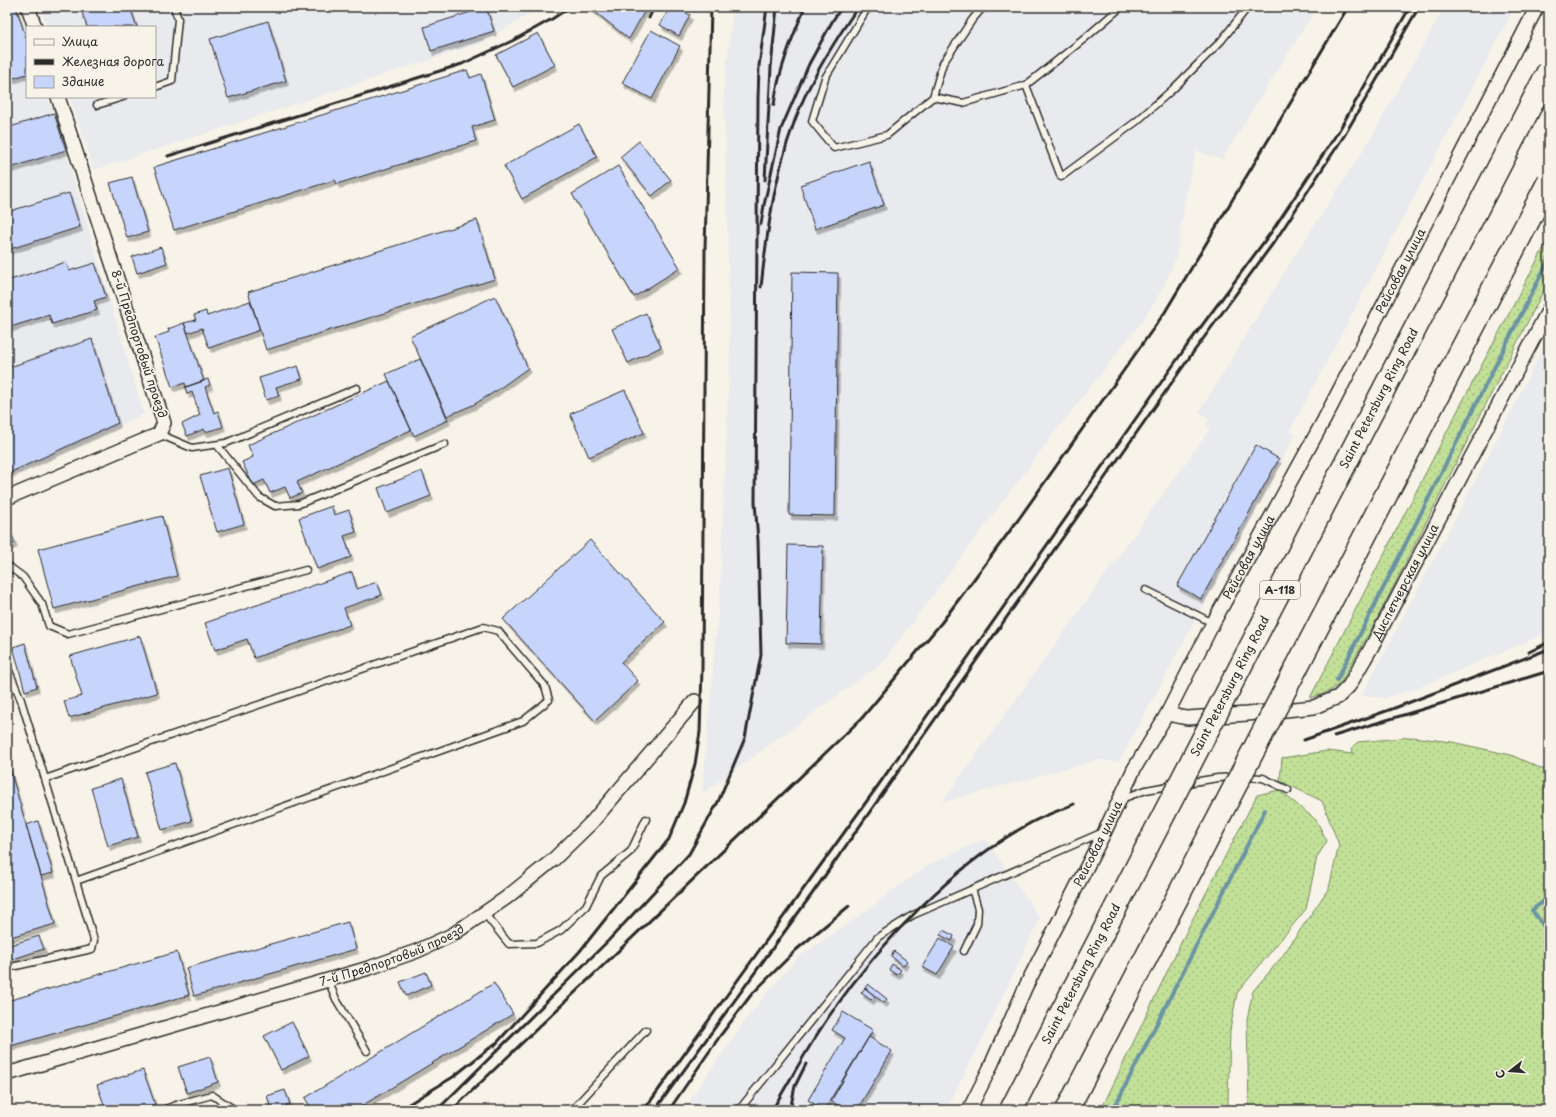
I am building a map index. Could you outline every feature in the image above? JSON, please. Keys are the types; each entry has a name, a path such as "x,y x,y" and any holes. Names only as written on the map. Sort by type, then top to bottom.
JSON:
{"highway":[{"name":"Saint Petersburg Ring Road","path":"1011,1110 1549,70"},
{"path":"1067,1110 1549,181"}],"street":[{"path":"28,7 35,26"},
{"name":"Рейсовая улица","path":"968,1110 989,1070 1026,986 1145,750 1167,714 1213,623 1324,420 1537,7"},
{"name":"8-й Предпортовый проезд","path":"7,498 159,434 164,423 58,98"},
{"name":"Диспетчерская улица","path":"1167,714 1186,718 1247,714 1314,707 1338,697 1348,686 1371,648 1549,309"},
{"name":"7-й Предпортовый проезд","path":"7,1074 328,980 417,951 452,935 506,898 554,859 592,822 695,701"}],"lane":[{"path":"156,87 172,81 178,20 174,7"},
{"path":"868,7 825,78 812,121 834,148 887,135 933,97 943,63 972,20 983,7"},
{"path":"933,97 963,103 1026,85 1084,39 1121,7"},
{"path":"1026,85 1061,176 1137,121 1187,76 1221,41 1248,7"},
{"path":"97,106 120,98"},
{"path":"159,434 192,448 226,443 357,388"},
{"path":"217,445 259,497 275,506 299,504 444,444"},
{"path":"7,565 23,577 42,604 49,626 68,634 306,570"},
{"path":"1146,590 1213,623"},
{"path":"45,779 483,627 498,631 545,686 549,700 523,721 76,881"},
{"path":"7,666 21,700 94,940 92,949 7,968"},
{"path":"1120,799 1146,790 1218,778 1250,776 1263,778 1288,790"},
{"path":"484,913 509,944 537,943 561,930 586,906 601,876 632,851 646,819"},
{"path":"739,1110 878,938 913,915 1105,831"},
{"path":"964,951 977,924 978,908 972,889"},
{"path":"328,980 336,999 367,1051"},
{"path":"572,1110 646,1030"},
{"path":"163,1110 212,1095 236,1110"}],"shaded area":[{"path":"7,7 16,7 26,38 26,98 47,98 54,113 144,414 7,477"},
{"path":"40,7 537,7 536,10 481,43 94,170 70,98 156,98 156,26 47,26"},
{"path":"733,7 1317,7 1222,159 1196,151 1185,200 1176,258 1162,290 1142,321 1042,449 882,663 702,794 720,590 730,351 724,88"},
{"path":"1445,7 1515,7 1290,431 1295,435 1119,762 1098,760 942,802 1210,429 1206,425 1209,419 1199,412 1297,252 1366,146"},
{"path":"1549,336 1549,630 1526,642 1415,689 1385,698 1362,695 1497,439"},
{"path":"985,839 1040,918 976,1052 945,1110 685,1110 749,1015 798,957 858,917 932,863"}],"green space":[{"path":"1549,238 1549,280 1376,621 1341,682 1327,692 1310,698 1457,412"},
{"path":"1412,737 1452,742 1511,755 1549,772 1549,1110 1249,1110 1247,1019 1253,991 1281,958 1329,888 1339,845 1322,801 1280,781 1282,758 1327,751 1353,754 1352,747 1358,742"},
{"path":"1279,790 1316,820 1327,841 1317,857 1306,909 1237,993 1230,1030 1228,1102 1230,1110 1101,1110 1188,928 1257,795"}],"building":[{"path":"7,7 16,7 26,38 26,74 7,80"},
{"path":"80,7 130,7 137,26 87,26"},
{"path":"486,7 494,31 431,51 424,27"},
{"path":"589,7 647,7 629,39"},
{"path":"670,7 675,7 690,15 679,36 660,25"},
{"path":"268,21 286,81 228,98 210,39"},
{"path":"651,30 680,46 652,99 622,83"},
{"path":"538,33 555,65 513,87 496,55"},
{"path":"467,70 470,78 481,74 495,120 472,127 476,141 337,184 335,180 174,230 154,167"},
{"path":"54,113 66,150 7,169 7,128"},
{"path":"579,124 597,157 522,199 504,166"},
{"path":"639,141 671,180 652,196 620,157"},
{"path":"869,161 884,205 815,229 800,185"},
{"path":"618,166 680,268 634,297 572,194"},
{"path":"132,177 148,232 127,238 110,183"},
{"path":"69,193 80,227 7,250 7,212"},
{"path":"477,220 495,279 266,350 248,292"},
{"path":"161,247 167,263 137,273 132,257"},
{"path":"66,262 69,271 95,263 106,297 94,301 97,310 52,324 49,315 7,328 7,281"},
{"path":"792,272 838,273 835,516 789,515"},
{"path":"495,296 528,368 496,391 473,405 447,416 410,336"},
{"path":"250,301 260,330 209,348 202,328 188,333 184,323 196,320 194,315 206,311 207,316"},
{"path":"646,313 661,347 628,363 612,329"},
{"path":"184,323 204,381 186,387 185,383 172,387 155,337 169,332 168,329"},
{"path":"92,339 118,423 7,474 7,368"},
{"path":"420,359 448,420 414,436 386,374"},
{"path":"298,366 302,379 276,387 279,396 266,400 259,378"},
{"path":"208,379 210,385 205,387 214,413 218,411 223,427 205,432 204,429 187,436 182,424 200,415 192,392 187,394 185,387"},
{"path":"389,381 411,430 297,482 302,493 290,498 285,487 270,493 264,480 253,485 242,462 253,457 248,445"},
{"path":"625,390 644,433 589,457 570,414"},
{"path":"1256,445 1279,459 1201,599 1177,586"},
{"path":"228,468 244,524 217,532 200,476"},
{"path":"422,471 431,496 387,513 378,488"},
{"path":"332,506 334,515 349,510 356,532 344,536 351,557 317,569 299,518"},
{"path":"162,516 177,576 54,609 38,549"},
{"path":"7,524 15,543 7,546"},
{"path":"590,540 665,622 621,662 638,681 595,721 503,619"},
{"path":"788,545 823,546 821,644 786,643"},
{"path":"352,572 357,589 377,582 382,595 344,608 350,625 254,658 247,639 215,650 205,623"},
{"path":"140,636 157,693 69,718 64,701 82,696 70,656"},
{"path":"25,643 37,687 25,691 13,647"},
{"path":"7,759 55,924 7,938"},
{"path":"175,763 192,821 162,830 145,772"},
{"path":"121,779 138,837 108,846 91,788"},
{"path":"38,821 53,873 41,876 26,825"},
{"path":"348,922 356,949 194,996 186,968"},
{"path":"943,930 954,936 952,941 940,935"},
{"path":"39,936 44,949 7,961 7,946"},
{"path":"940,938 954,947 937,975 922,967"},
{"path":"894,951 907,961 903,966 891,956"},
{"path":"177,952 189,995 7,1047 7,1001"},
{"path":"892,964 901,970 897,975 889,970"},
{"path":"426,972 431,985 406,996 400,982"},
{"path":"494,983 513,1014 355,1110 312,1110 305,1098"},
{"path":"868,984 887,999 884,1003 865,988"},
{"path":"865,988 875,996 871,1000 861,993"},
{"path":"843,1012 873,1030 824,1110 808,1100 845,1038 832,1030"},
{"path":"292,1022 309,1056 281,1070 264,1036"},
{"path":"869,1037 892,1051 857,1110 847,1110 831,1101"},
{"path":"210,1057 218,1082 187,1093 178,1067"},
{"path":"143,1070 155,1104 137,1110 106,1110 97,1085"},
{"path":"285,1090 290,1104 286,1105 288,1110 272,1110 267,1096"}],"waterway":[{"path":"1337,680 1549,259"},
{"path":"1113,1110 1265,810"},
{"path":"1549,897 1532,910 1549,933"}],"railway":[{"path":"168,156 462,64 514,40 552,19 570,7"},
{"path":"649,18 654,7"},
{"path":"494,1046 580,951 669,839 684,803 695,764 700,732 702,669 705,249 711,7"},
{"path":"437,1110 608,941 689,854 718,802 745,738 761,655 758,540 755,502 758,99 759,66 767,7"},
{"path":"765,180 771,67 777,7"},
{"path":"774,105 782,68 805,7"},
{"path":"761,224 781,129 809,64 833,20 842,7"},
{"path":"761,287 775,191 787,144 804,98 816,74 858,7"},
{"path":"452,1110 862,718 942,622 1018,520 1165,312 1348,7"},
{"path":"644,1110 877,787 1186,347 1272,231 1338,132 1410,7"},
{"path":"655,1110 812,894 1192,354 1277,238 1344,136 1419,7"},
{"path":"1529,652 1549,642"},
{"path":"1304,740 1392,709 1549,649"},
{"path":"1334,736 1549,671"},
{"path":"772,1110 832,1012 851,986 895,933 945,884 999,842 1033,822 1074,804"},
{"path":"669,1110 720,1036 751,995 796,950 849,906"},
{"path":"399,1110 453,1077 496,1043"},
{"path":"790,1110 795,1086 806,1064"}]}
